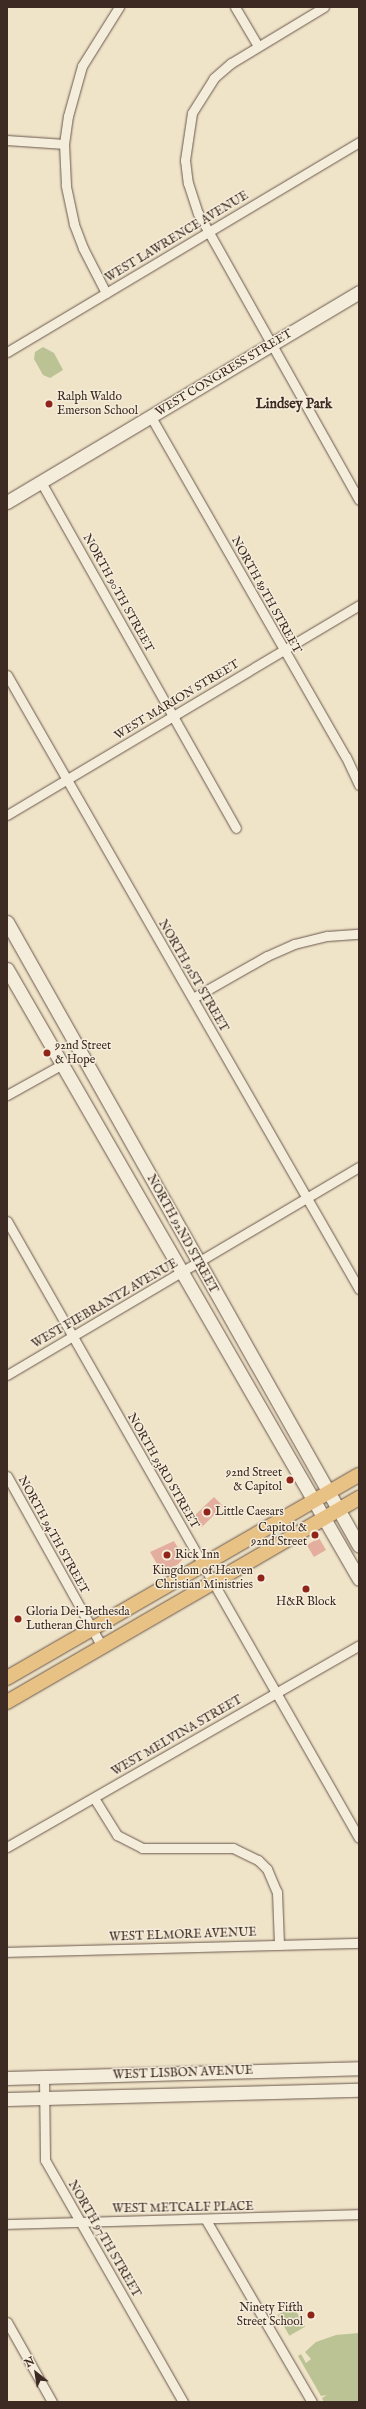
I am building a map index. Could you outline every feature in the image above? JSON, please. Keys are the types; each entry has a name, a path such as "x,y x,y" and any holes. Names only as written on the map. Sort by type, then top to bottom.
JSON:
{"main road":[{"name":"WEST CONGRESS STREET","path":"7,502 359,292"},
{"name":"NORTH 92ND STREET","path":"7,922 359,1546"},
{"name":"NORTH 92ND STREET","path":"7,969 60,1065 359,1579"},
{"path":"333,1502 359,1475"},
{"path":"7,1678 203,1566 319,1510 359,1485"},
{"path":"7,1702 280,1544 319,1510 326,1501 333,1502 359,1498"},
{"name":"WEST LISBON AVENUE","path":"7,2078 359,2068"},
{"name":"WEST LISBON AVENUE","path":"7,2099 359,2090"}],"street":[{"path":"106,294 83,248 74,224 66,185 64,144 68,116 82,66 119,7"},
{"path":"235,7 258,46"},
{"path":"324,7 258,46 214,78 192,113 186,136 185,160 188,183 208,232 359,500"},
{"path":"7,140 64,144"},
{"name":"WEST LAWRENCE AVENUE","path":"7,352 359,142"},
{"name":"NORTH 89TH STREET","path":"151,417 283,650 346,757 359,786"},
{"name":"NORTH 90TH STREET","path":"41,482 236,828"},
{"name":"WEST MARION STREET","path":"7,815 359,605"},
{"name":"NORTH 91ST STREET","path":"7,675 359,1289"},
{"path":"193,998 266,956 294,944 327,936 359,934"},
{"path":"7,1096 60,1065"},
{"name":"WEST FIEBRANTZ AVENUE","path":"7,1374 182,1274 359,1167"},
{"name":"NORTH 93RD STREET","path":"7,1221 359,1838"},
{"name":"NORTH 94TH STREET","path":"7,1476 102,1647"},
{"name":"WEST MELVINA STREET","path":"7,1847 359,1644"},
{"path":"94,1798 117,1835 142,1848 233,1848 258,1860 267,1869 277,1892 279,1945"},
{"name":"WEST ELMORE AVENUE","path":"7,1952 359,1944"},
{"name":"NORTH 97TH STREET","path":"44,2077 42,2098 45,2160 183,2402"},
{"name":"WEST METCALF PLACE","path":"7,2224 206,2220 359,2214"},
{"path":"206,2220 312,2402"},
{"path":"7,2322 52,2402"}],"green space":[{"path":"43,347 54,353 63,370 50,378 43,375 34,359 35,352"},
{"path":"293,2306 305,2327 289,2336 277,2315"},
{"path":"359,2333 359,2402 324,2402 322,2398 327,2395 321,2396 298,2356 301,2354 306,2363 311,2359 305,2352 316,2342 336,2335"}],"building":[{"name":"Little Caesars","path":"214,1497 223,1506 202,1527 199,1527 192,1518"},
{"path":"319,1538 326,1550 314,1557 307,1545"},
{"name":"Rick Inn","path":"174,1541 184,1558 177,1565 161,1571 150,1552"}],"place":[{"name":"Ralph Waldo Emerson School","path":"49,404"},
{"name":"92nd Street & Hope","path":"47,1053"},
{"name":"92nd Street & Capitol","path":"290,1480"},
{"name":"Little Caesars","path":"207,1512"},
{"name":"Capitol & 92nd Street","path":"315,1535"},
{"name":"Rick Inn","path":"167,1555"},
{"name":"Kingdom of Heaven Christian Ministries","path":"261,1578"},
{"name":"H&R Block","path":"306,1589"},
{"name":"Gloria Dei-Bethesda Lutheran Church","path":"18,1619"},
{"name":"Ninety Fifth Street School","path":"311,2315"}],"district":[{"name":"Lindsey Park","path":"294,404"}]}
